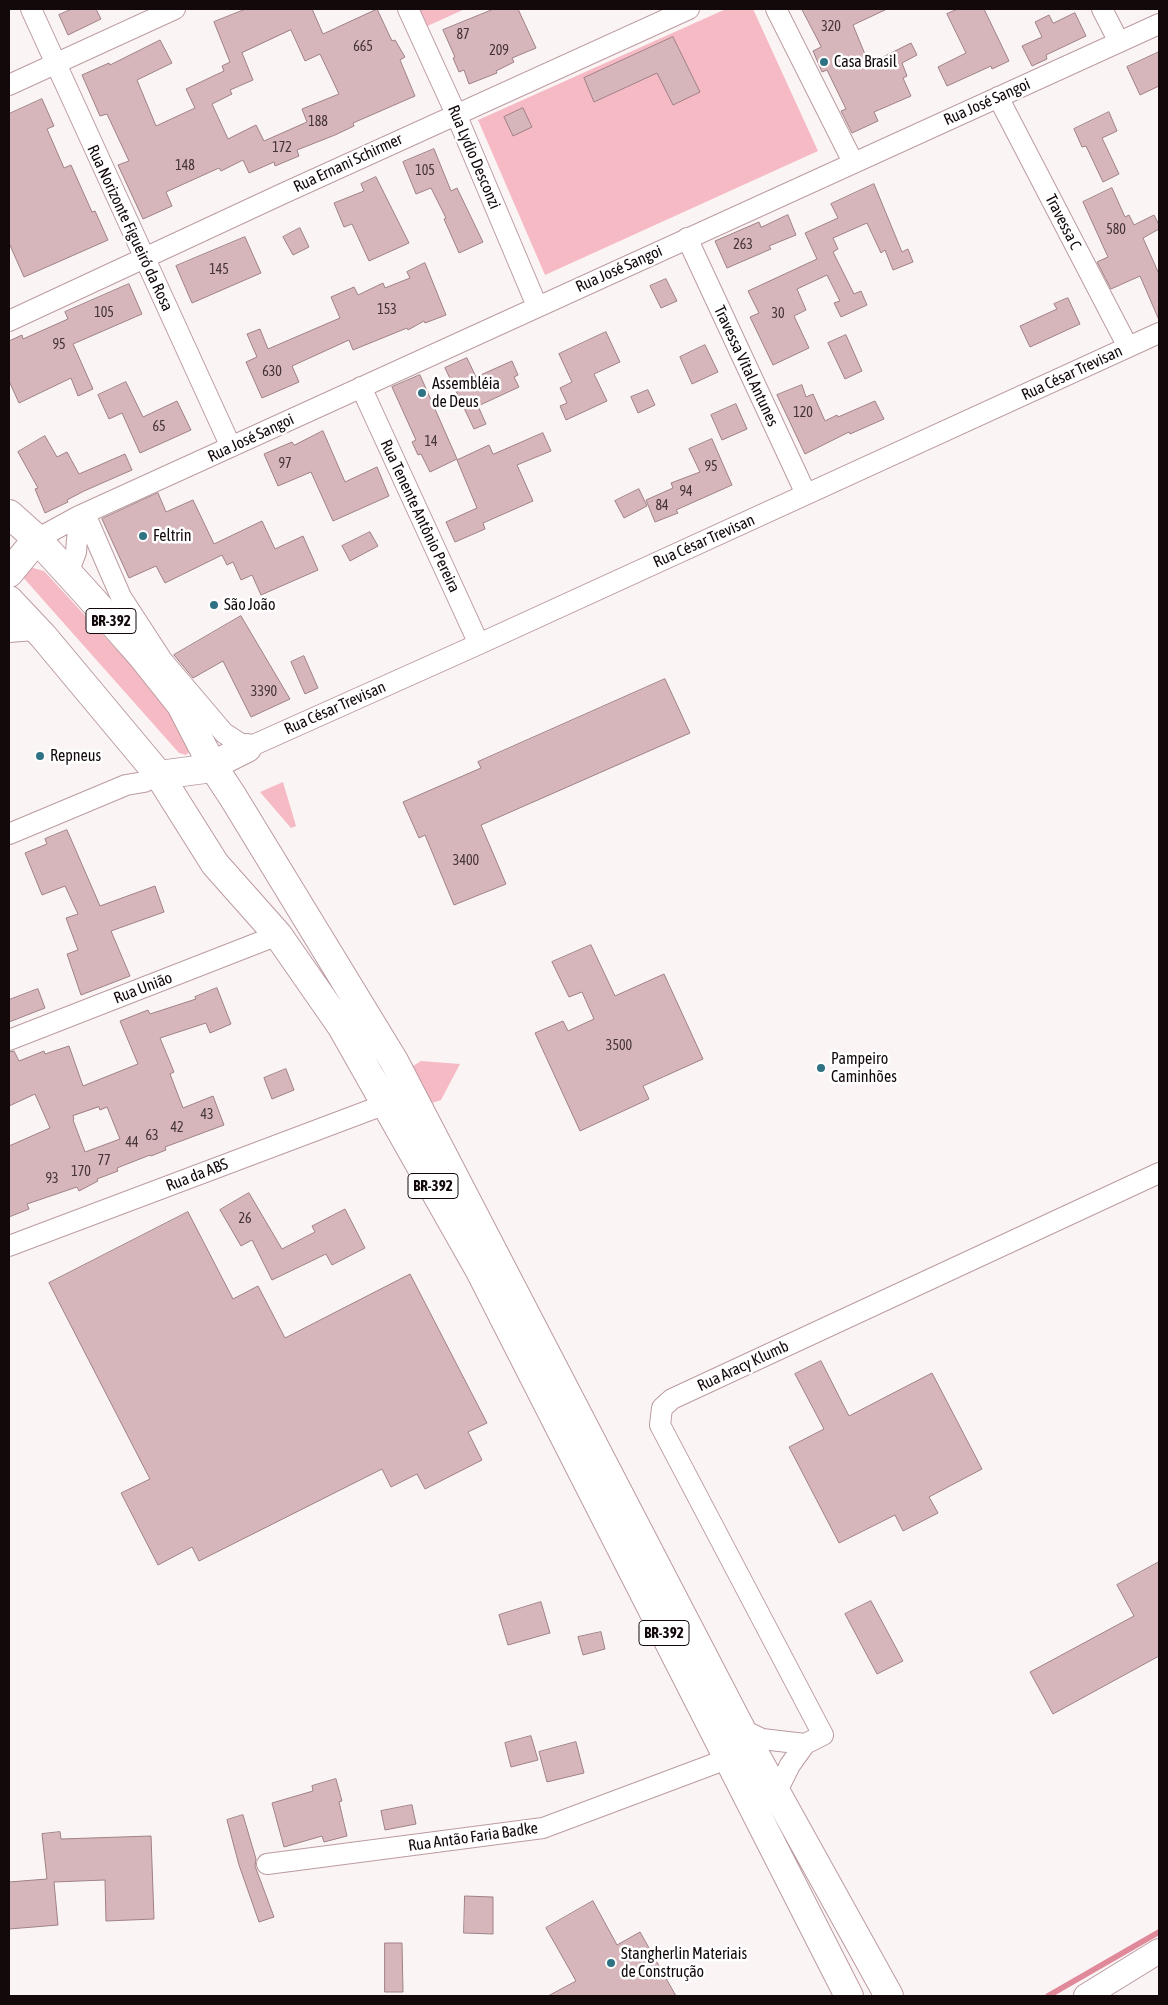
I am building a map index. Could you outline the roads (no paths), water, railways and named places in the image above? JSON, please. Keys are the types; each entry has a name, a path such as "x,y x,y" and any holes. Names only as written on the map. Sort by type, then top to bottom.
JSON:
{"highway":[{"name":"BR-392","path":"9,514 37,539 142,656 181,705 200,739 231,755 233,796 394,1061 741,1729 889,1996"},
{"path":"9,572 37,539"},
{"name":"BR-392","path":"9,600 43,636 153,768 215,864 278,935 342,1027 479,1269 849,1996"},
{"path":"153,768 186,771 205,770 231,755 225,746 200,739 198,759 186,771"}],"street":[{"name":"Rua Norizonte Figueiró da Rosa","path":"31,9 231,447"},
{"path":"9,85 175,9"},
{"name":"Rua Lydio Desconzi","path":"408,9 456,114 537,306"},
{"name":"Rua Ernani Schirmer","path":"9,320 689,9"},
{"path":"776,9 853,162"},
{"path":"1102,9 1119,42"},
{"name":"Rua José Sangoi","path":"37,539 82,515 537,306 1159,24"},
{"name":"Travessa C","path":"998,97 1128,347"},
{"name":"Travessa Vital Antunes","path":"687,238 806,494"},
{"name":"Rua César Trevisan","path":"231,755 479,644 1159,333"},
{"name":"Rua Tenente Antônio Pereira","path":"361,387 479,644"},
{"path":"68,574 76,552 82,515"},
{"path":"82,515 122,597 162,660 224,733 231,755"},
{"path":"9,632 34,630 43,636"},
{"path":"9,834 126,785 153,768"},
{"name":"Rua União","path":"9,1040 278,935"},
{"name":"Rua da ABS","path":"9,1246 386,1104"},
{"name":"Rua Aracy Klumb","path":"805,1744 822,1735 660,1425 662,1408 672,1399 1159,1173"},
{"path":"741,1729 762,1739 805,1744"},
{"path":"776,1793 790,1764 805,1744"},
{"name":"Rua Antão Faria Badke","path":"267,1864 543,1828 727,1759"},
{"path":"1086,1996 1159,1951"}],"waterway":[{"path":"1048,1996 1159,1932"}],"place":[{"name":"Casa Brasil","path":"824,62"},
{"name":"Assembléia de Deus","path":"422,393"},
{"name":"Feltrin","path":"143,536"},
{"name":"São João","path":"214,605"},
{"name":"Repneus","path":"40,756"},
{"name":"Pampeiro Caminhões","path":"821,1068"},
{"name":"Stangherlin Materiais de Construção","path":"611,1963"}]}
